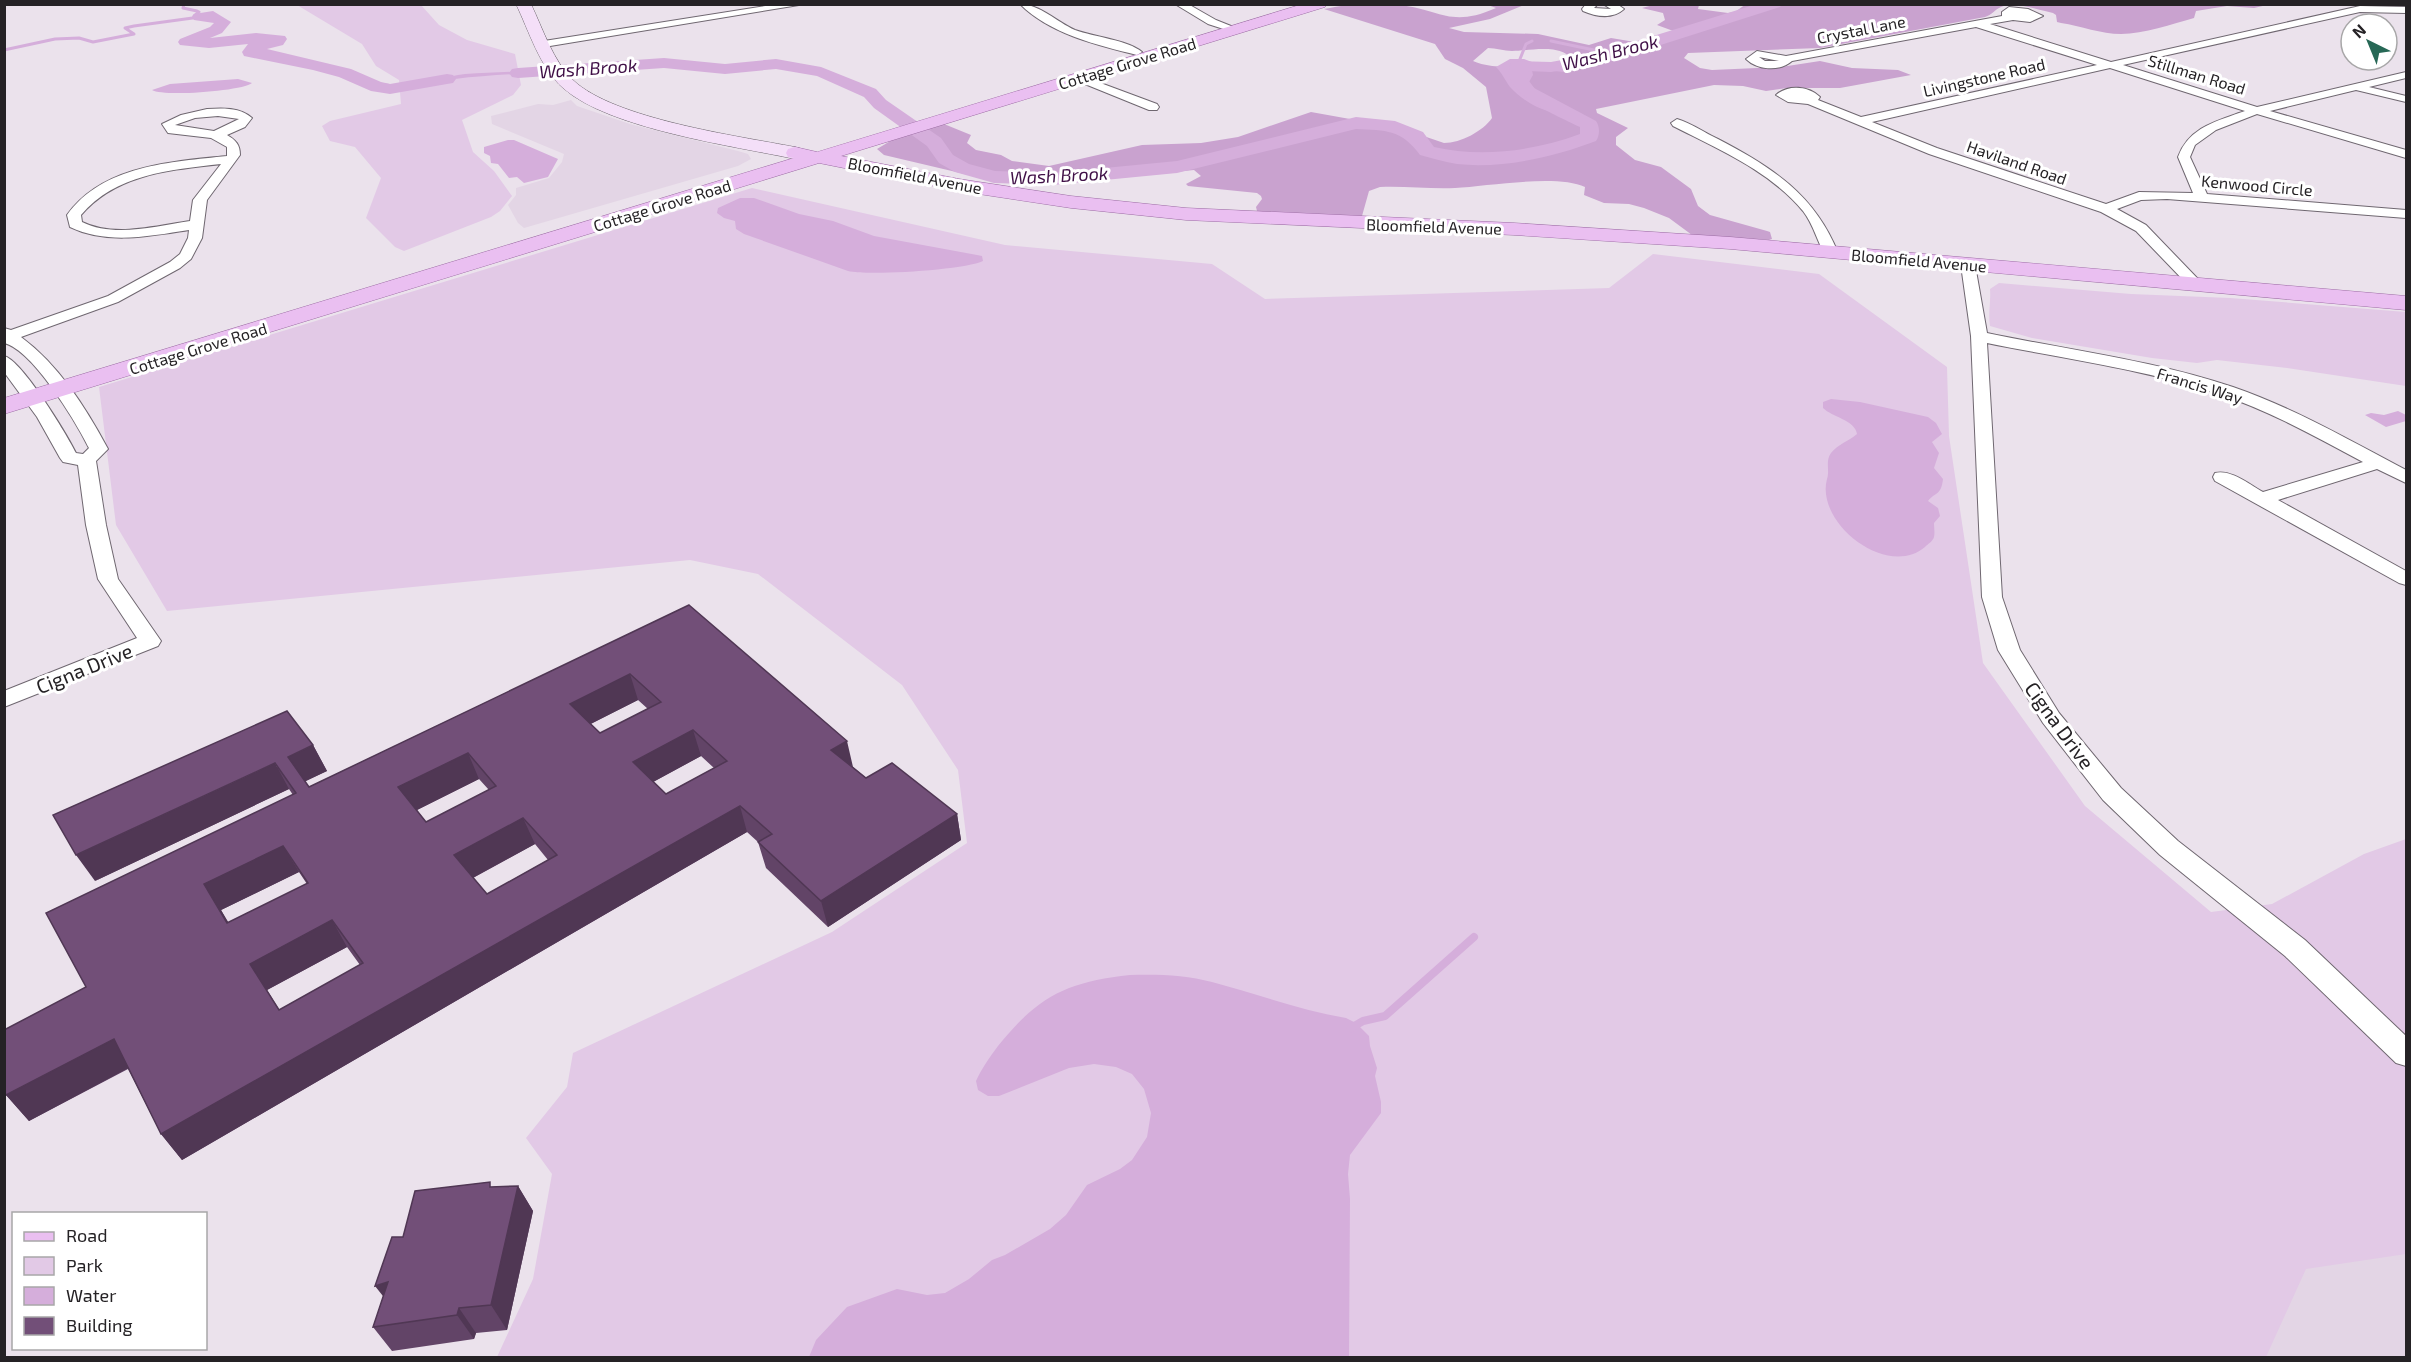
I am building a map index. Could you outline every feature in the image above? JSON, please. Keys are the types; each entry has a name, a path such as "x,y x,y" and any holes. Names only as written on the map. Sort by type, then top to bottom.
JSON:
{"main road":[{"name":"Bloomfield Avenue","path":"523,4 557,69 576,91 608,108 795,153 1027,195 1175,213 1585,233 2194,283 2406,303"},
{"name":"Cottage Grove Road","path":"562,230 795,153 1079,78 1230,28 1293,4"},
{"name":"Cottage Grove Road","path":"4,406 22,391 56,383 562,230 818,157 907,124 1137,52 1320,4"}],"street":[{"path":"723,4 735,15"},
{"path":"544,44 800,4"},
{"path":"1025,4 1048,21 1072,32 1137,52"},
{"path":"1180,4 1230,28"},
{"path":"1589,5 1587,9 1597,12 1612,13 1619,9 1608,4"},
{"path":"2114,65 2360,9 2406,10"},
{"name":"Crystal Lane","path":"1786,59 2013,17"},
{"name":"Stillman Road","path":"1978,24 2406,154"},
{"name":"Livingstone Road","path":"1861,121 2114,65"},
{"path":"2202,197 2184,157 2189,143 2203,131 2258,110 2406,75"},
{"path":"1079,78 1153,107"},
{"path":"2355,88 2406,99"},
{"name":"Haviland Road","path":"1810,101 1952,158 2106,209 2141,228 2194,283"},
{"path":"56,383 6,335 87,309 164,272 186,256 195,238 200,200 236,149 233,143 215,135 172,130 168,124 181,117 196,114 222,113 242,115 246,118 244,122 235,127 215,135"},
{"path":"1677,123 1757,165 1782,183 1815,219 1829,242 1832,253"},
{"path":"197,224 96,233 83,230 75,224 74,215 88,197 96,191 126,177 231,159"},
{"name":"Kenwood Circle","path":"2106,209 2130,198 2148,195 2202,197 2406,214"},
{"name":"Cigna Drive","path":"1968,265 1979,336 1992,597 2009,650 2051,718 2112,794 2169,848 2295,948 2406,1054"},
{"name":"Francis Way","path":"1979,336 2155,371 2223,389 2280,413 2406,477"},
{"path":"4,361 19,375 22,391 51,423 69,458 87,460"},
{"name":"Cigna Drive","path":"4,700 150,641 108,579 96,525 87,460 99,449 87,425 56,383"},
{"path":"2261,499 2379,463"},
{"path":"2222,477 2406,579"}],"shaded area":[{"path":"1381,3 1414,7 1446,16 1468,17 1496,8 1488,5 1524,5 1490,19 1449,28 1464,32 1538,34 1589,45 1611,38 1641,43 1676,32 1657,25 1665,20 1663,13 1642,8 1653,5 1699,5 1698,9 1735,12 1746,4 2267,5 2254,8 2227,6 2196,11 2194,18 2148,31 2114,34 2057,22 2056,15 2053,13 2020,5 2007,5 1985,17 1820,48 1688,53 1684,58 1700,68 1712,70 1781,67 1820,61 1852,68 1898,70 1911,75 1840,88 1787,88 1766,91 1743,86 1714,85 1596,109 1597,113 1628,128 1616,137 1616,145 1635,160 1661,167 1691,189 1698,206 1710,215 1770,232 1772,239 1769,240 1692,235 1669,218 1629,204 1604,203 1584,195 1585,187 1558,181 1455,188 1380,187 1369,191 1360,217 1257,211 1256,207 1262,199 1257,193 1188,186 1186,184 1201,176 1194,170 1024,185 990,180 884,155 877,149 892,140 944,124 971,135 967,143 976,150 1001,155 1012,161 1049,166 1142,145 1201,143 1238,137 1311,112 1400,128 1444,143 1451,142 1471,135 1492,118 1486,87 1463,68 1445,59 1435,44 1324,9","holes":["1488,48 1512,51 1555,50 1569,56 1573,63 1508,67 1473,61"]},
{"path":"571,100 577,106 630,124 738,151 748,154 751,159 738,166 524,228 518,223 508,205 516,195 516,188 549,178 562,162 564,154 492,124 491,116 538,104 553,105"},
{"path":"2406,1240 2406,1357 2215,1358 2271,1253"}],"green space":[{"path":"297,5 421,5 439,25 467,40 515,54 521,85 513,95 462,120 473,152 494,171 512,196 500,211 491,217 404,251 395,247 366,218 381,178 355,147 330,141 322,126 330,121 401,104 399,80 376,66 362,44"},
{"path":"752,188 1005,245 1212,264 1265,299 1609,288 1653,254 1819,274 1947,367 1949,436 1983,663 2085,806 2211,912 2272,904 2364,854 2406,839 2406,1254 2306,1269 2266,1357 497,1357 533,1279 552,1174 526,1138 567,1087 573,1053 832,932 967,843 958,770 902,685 758,574 690,560 167,611 116,525 99,387"},
{"path":"1999,283 2406,312 2406,386 2217,360 2197,363 2152,358 2032,338 1990,326 1990,289"}],"water":[{"path":"1510,59 1524,59 1537,64 1560,64 1570,69 1564,72 1534,69 1529,82 1537,91 1561,107 1560,110 1540,108 1526,101 1510,87 1496,67"},
{"path":"549,67 552,72 467,78 407,87 372,86 359,83 409,85 465,74"},
{"path":"238,79 252,83 246,86 203,92 171,93 152,90 170,84"},
{"path":"514,140 558,159 548,177 524,183 517,177 509,178 498,164 491,163 490,156 484,153 484,147"},
{"path":"740,198 754,198 799,214 833,221 874,236 982,256 983,261 957,267 916,271 875,273 848,271 744,234 736,229 735,221 717,213 718,208"},
{"path":"1831,399 1860,402 1928,417 1936,423 1942,434 1932,442 1939,453 1934,468 1943,479 1939,491 1928,501 1938,508 1940,516 1934,523 1932,541 1925,547 1909,555 1892,556 1874,551 1857,542 1832,513 1826,496 1829,456 1837,447 1857,434 1852,425 1823,408 1823,402"},
{"path":"2398,411 2406,415 2406,421 2386,427 2365,415 2371,413 2384,415"},
{"path":"1130,975 1171,976 1212,982 1346,1018 1356,1023 1369,1036 1377,1068 1375,1076 1381,1113 1350,1155 1348,1174 1350,1199 1349,1357 809,1357 816,1340 847,1307 897,1289 927,1295 945,1293 969,1279 992,1260 1050,1229 1066,1215 1087,1185 1120,1169 1132,1160 1147,1137 1151,1113 1144,1089 1132,1074 1116,1067 1094,1064 1069,1068 999,1096 988,1096 978,1090 976,1081 998,1046 1041,1003 1071,987"}],"building":[{"path":"689,605 847,741 831,750 866,778 892,763 957,814 821,901 758,842 772,834 740,806 161,1134 114,1039 6,1095 4,1092 4,1030 86,987 46,913 296,793 275,763 76,855 53,815 287,711 313,745 288,757 309,787","holes":["630,674 661,702 600,733 570,704","693,730 727,761 666,794 633,762","468,753 496,786 426,822 398,787","523,818 557,855 487,894 454,855","283,846 308,883 227,923 204,884","332,920 363,963 279,1010 250,964"]},
{"path":"490,1182 490,1187 518,1186 491,1305 459,1308 457,1315 373,1327 388,1282 375,1286 392,1237 403,1237 415,1191"}],"waterway":[{"path":"4,50 55,39 79,38 93,42 134,34 125,28 200,17 194,16 199,12 183,8 184,4"},
{"name":"Wash Brook","path":"518,73 664,63 725,69 776,64 821,72 870,93 880,104 934,142 946,159 962,168 994,177 1053,179 1177,167 1356,123 1388,125 1416,136 1427,151 1473,159 1507,157 1544,150 1589,137 1589,125 1528,92 1518,78 1518,65 1551,67 1598,59 1775,4"},
{"name":"Wash Brook","path":"200,17 213,16 223,22 216,30 186,42 279,39 277,42 254,47 250,52 274,55 319,66 345,73 377,87 390,89 447,79"},
{"path":"1518,64 1526,44 1532,41"},
{"path":"1551,41 1613,54"},
{"path":"1351,1028 1363,1021 1385,1016 1474,937"}]}
